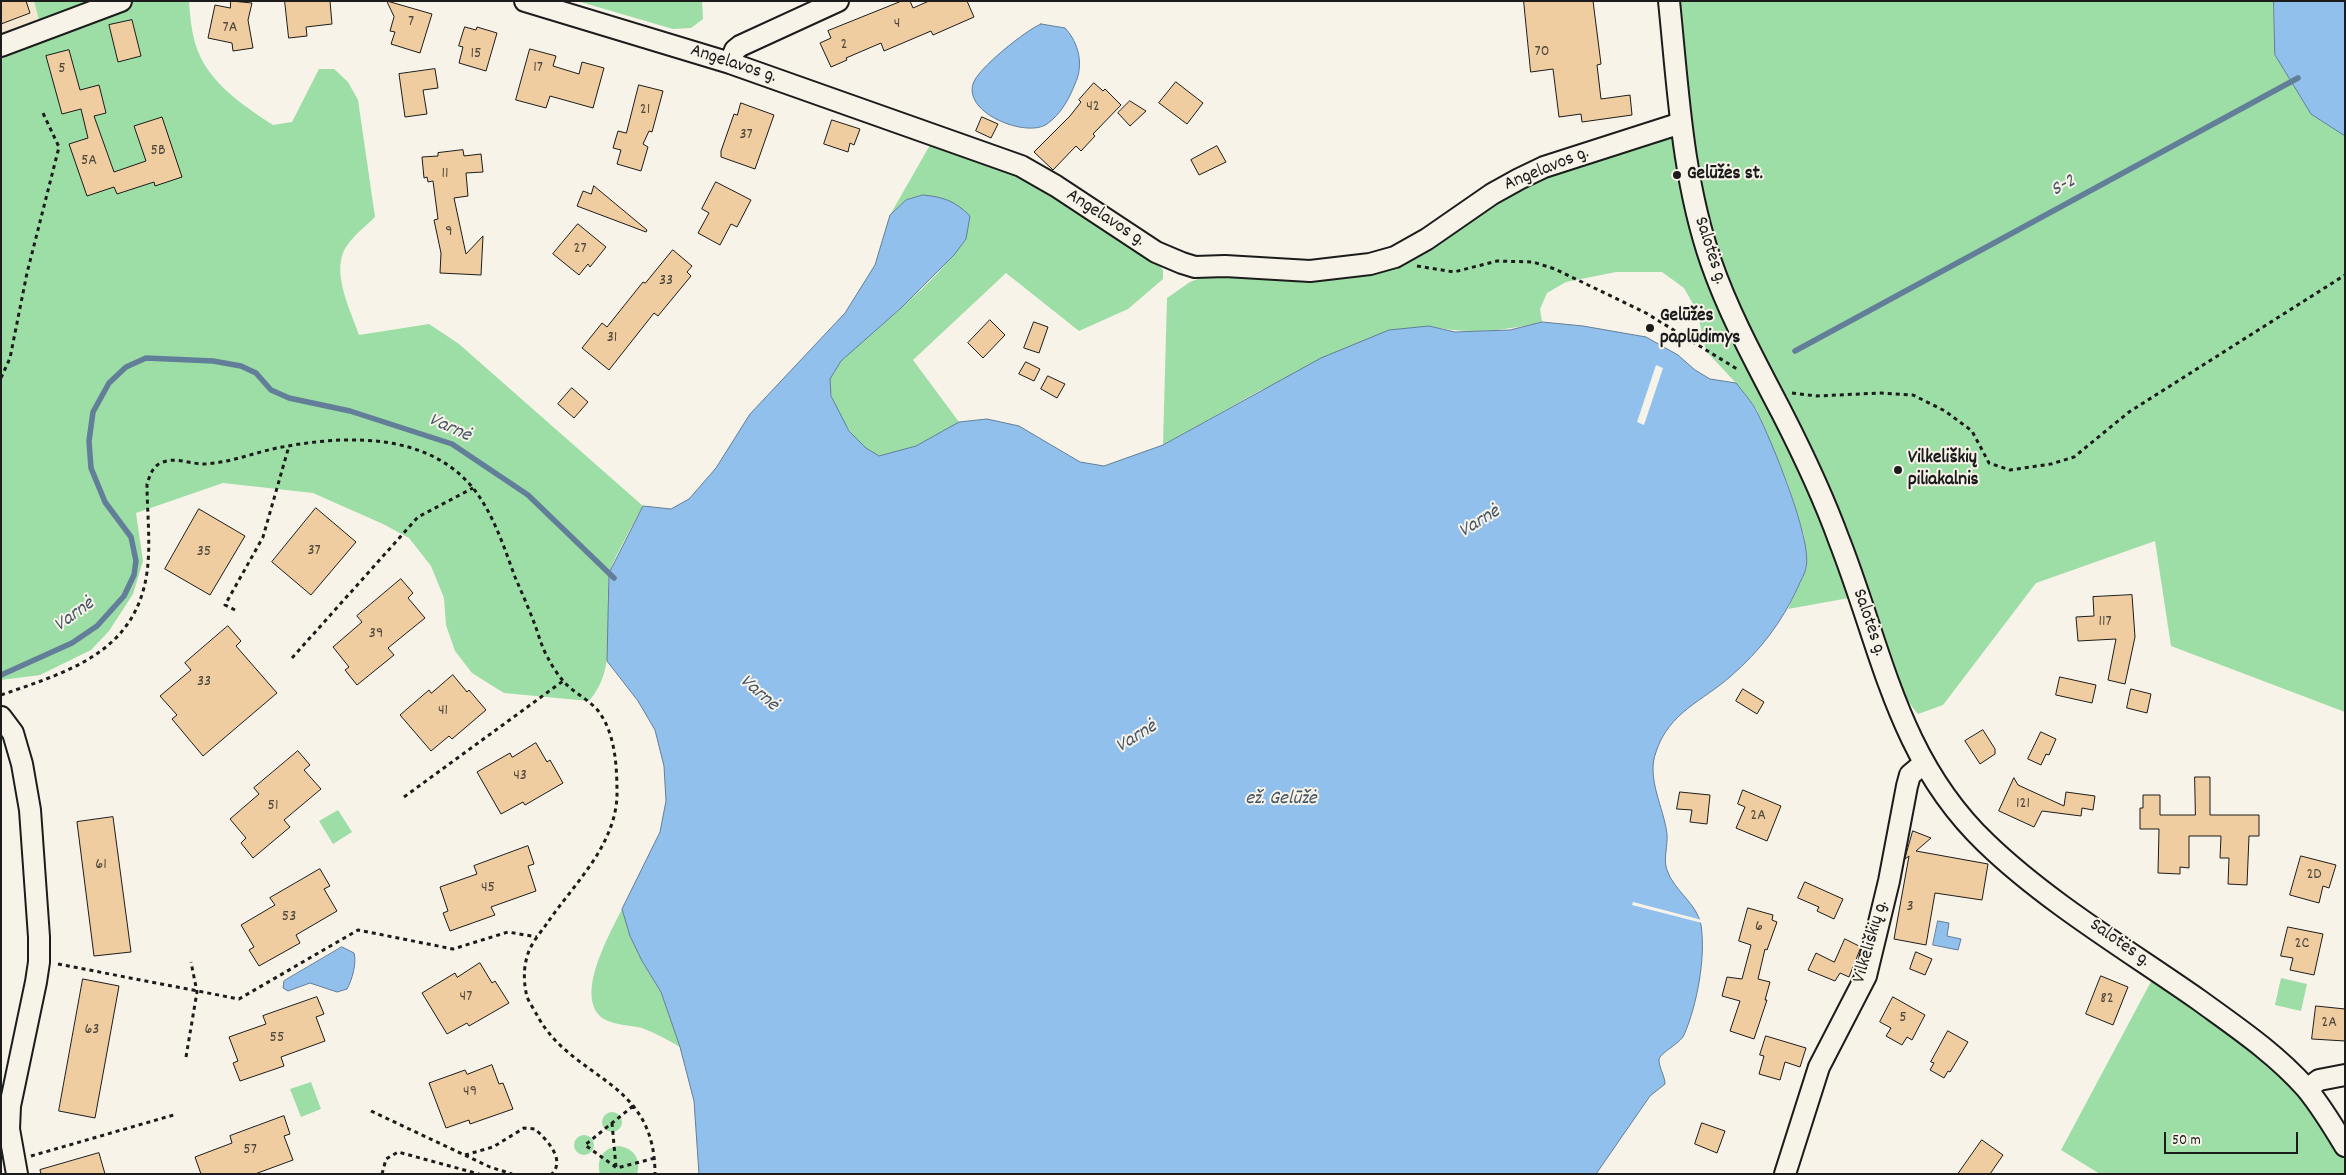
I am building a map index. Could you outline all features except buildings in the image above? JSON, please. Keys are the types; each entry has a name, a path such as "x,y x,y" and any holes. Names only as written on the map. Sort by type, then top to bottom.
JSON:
{"street":[{"path":"1,46 121,1"},
{"name":"Angelavos g.","path":"525,1 730,63 1021,166 1056,186 1156,252 1195,267 1225,266 1310,271 1370,264 1396,257 1427,239 1492,194 1519,179 1553,164 1681,124"},
{"path":"730,63 733,54 740,46 838,1"},
{"name":"Salotės g.","path":"1669,1 1681,124 1696,211 1710,260 1728,305 1810,470 1833,523 1888,679 1911,740 1923,764 1962,817 2018,871 2254,1040 2279,1061 2307,1089 2345,1146"},
{"path":"1,717 13,733 22,764 30,810 40,962 10,1106 9,1129 16,1167"},
{"name":"Vilkeliškių g.","path":"1785,1174 1819,1067 1866,976 1889,881 1907,786 1910,775 1923,764"},
{"path":"2307,1089 2319,1080 2345,1075"}],"path":[{"path":"1,378 10,358 27,273 59,147 42,111"},
{"path":"1411,265 1454,272 1497,261 1533,262 1555,270 1646,314 1742,372"},
{"path":"1770,391 1817,396 1881,393 1914,395 1945,411 1972,431 1989,463 2010,470 2051,464 2074,457 2129,412 2345,275"},
{"path":"1,695 85,663 107,647 126,625 137,606 144,588 147,570 147,484 150,472 160,462 175,460 203,464 228,461 289,446 328,440 394,443 427,452 453,468 473,488 490,514 546,655 563,681 599,711 609,730 615,754 617,799 609,832 592,863 527,954 524,975 528,999 546,1031 571,1054 619,1089 634,1106 648,1132 655,1158 655,1174"},
{"path":"235,610 225,604 263,537 289,446"},
{"path":"292,658 418,517 473,488"},
{"path":"404,797 563,681"},
{"path":"40,962 79,967 239,1000 358,930 454,949 508,932 538,937"},
{"path":"186,1057 198,992 191,962"},
{"path":"616,1168 585,1145 634,1106"},
{"path":"371,1112 490,1167 512,1174"},
{"path":"16,1167 177,1114"},
{"path":"612,1123 616,1168"},
{"path":"464,1155 493,1147 524,1128 535,1128 546,1139 557,1160 552,1174"},
{"path":"382,1174 386,1159 398,1152 478,1174"},
{"path":"616,1168 655,1158"}],"shaded area":[{"path":"1,1 34,1 39,20 1,33"}],"green space":[{"path":"34,1 189,1 195,43 207,69 227,91 273,125 292,122 319,69 334,69 348,82 358,100 375,217 347,245 340,265 342,285 359,335 429,324 459,344 643,506 619,551 609,575 607,657 604,673 598,688 589,701 504,693 472,673 455,651 446,625 444,598 431,566 409,538 383,524 313,493 223,483 136,513 143,561 133,594 109,631 91,650 40,675 1,680 1,33 39,20"},
{"path":"577,1 702,1 703,19 691,28 673,29"},
{"path":"1678,1 2274,1 2275,55 2311,114 2345,136 2345,712 2171,646 2155,541 2036,583 1943,705 1918,714 1901,688 1895,673 1871,594 1788,609 1807,567 1804,535 1788,484 1757,410 1736,383 1706,351 1697,311 1684,288 1662,272 1616,272 1566,282 1547,293 1540,309 1542,322 1486,331 1443,329 1429,326 1261,390 1163,445 1167,298 1190,282 1214,273 1375,274 1497,202 1560,171 1692,124"},
{"path":"930,145 1022,177 1156,262 1163,270 1163,279 1128,309 1079,331 1006,273 913,360 959,422 916,446 879,456 866,449 847,427 832,396 830,379 834,371 850,352 926,284 966,239 923,195 906,200 890,215"},
{"path":"338,810 352,832 333,844 319,821"},
{"path":"622,909 630,936 642,961 661,992 680,1047 642,1028 608,1021 595,1009 592,996 597,965"},
{"path":"2154,976 2246,1043 2297,1089 2342,1155 2345,1161 2345,1174 2100,1174 2061,1150"},
{"path":"2281,978 2307,984 2301,1011 2275,1005"},
{"path":"311,1082 321,1109 301,1117 290,1089"},
{"path":"612,1112 619,1115 622,1122 619,1129 612,1132 605,1129 602,1122 605,1115"},
{"path":"584,1135 591,1138 594,1145 591,1152 584,1155 577,1152 574,1145 577,1138"},
{"path":"619,1146 628,1149 635,1155 638,1164 637,1174 600,1174 599,1164 602,1155 609,1149"}],"water":[{"path":"2274,1 2345,1 2345,136 2311,114 2275,55"},
{"path":"1041,24 1065,28 1070,34 1079,54 1078,77 1064,106 1047,124 1038,128 1012,125 987,114 978,105 973,95 973,84 976,77 992,60"},
{"name":"ež. Gelūžė","path":"923,195 949,201 970,216 966,239 954,255 901,308 841,361 830,379 831,396 849,431 866,448 879,456 916,446 959,422 987,419 1019,426 1080,462 1104,466 1163,445 1321,358 1389,330 1429,326 1455,332 1510,330 1542,322 1583,326 1646,337 1678,355 1695,370 1710,379 1736,383 1753,405 1772,444 1797,514 1806,554 1805,573 1785,612 1761,646 1731,676 1678,717 1662,738 1656,752 1653,762 1654,783 1667,834 1667,870 1670,877 1695,910 1701,925 1702,952 1699,981 1693,1010 1684,1035 1662,1054 1659,1060 1665,1084 1650,1096 1596,1174 699,1174 694,1101 680,1047 661,992 642,961 630,936 622,909 660,832 666,801 664,766 655,730 638,701 607,661 609,573 643,506 671,509 689,499 716,468 750,414 845,313 875,265 890,215 906,200"},
{"path":"1938,921 1949,923 1947,936 1961,939 1958,950 1933,945"},
{"path":"342,947 354,953 355,957 354,971 347,989 337,992 310,983 288,991 283,988 284,981"}],"pier":[{"path":"1656,365 1663,368 1644,425 1637,422"},
{"path":"1633,902 1702,920 1702,923 1632,905"}],"waterway":[{"name":"S-2","path":"1795,351 2298,78"},
{"name":"Varnė","path":"1,675 72,643 97,626 124,596 134,575 136,561 131,537 105,502 91,468 89,441 93,412 109,383 126,367 146,358 213,361 241,366 256,373 271,390 289,398 350,411 452,444 528,495 614,578"}],"place":[{"name":"Gelūžės st.","path":"1677,175"},
{"name":"Gelūžės paplūdimys","path":"1650,328"},
{"name":"Vilkeliškių piliakalnis","path":"1898,470"}]}
